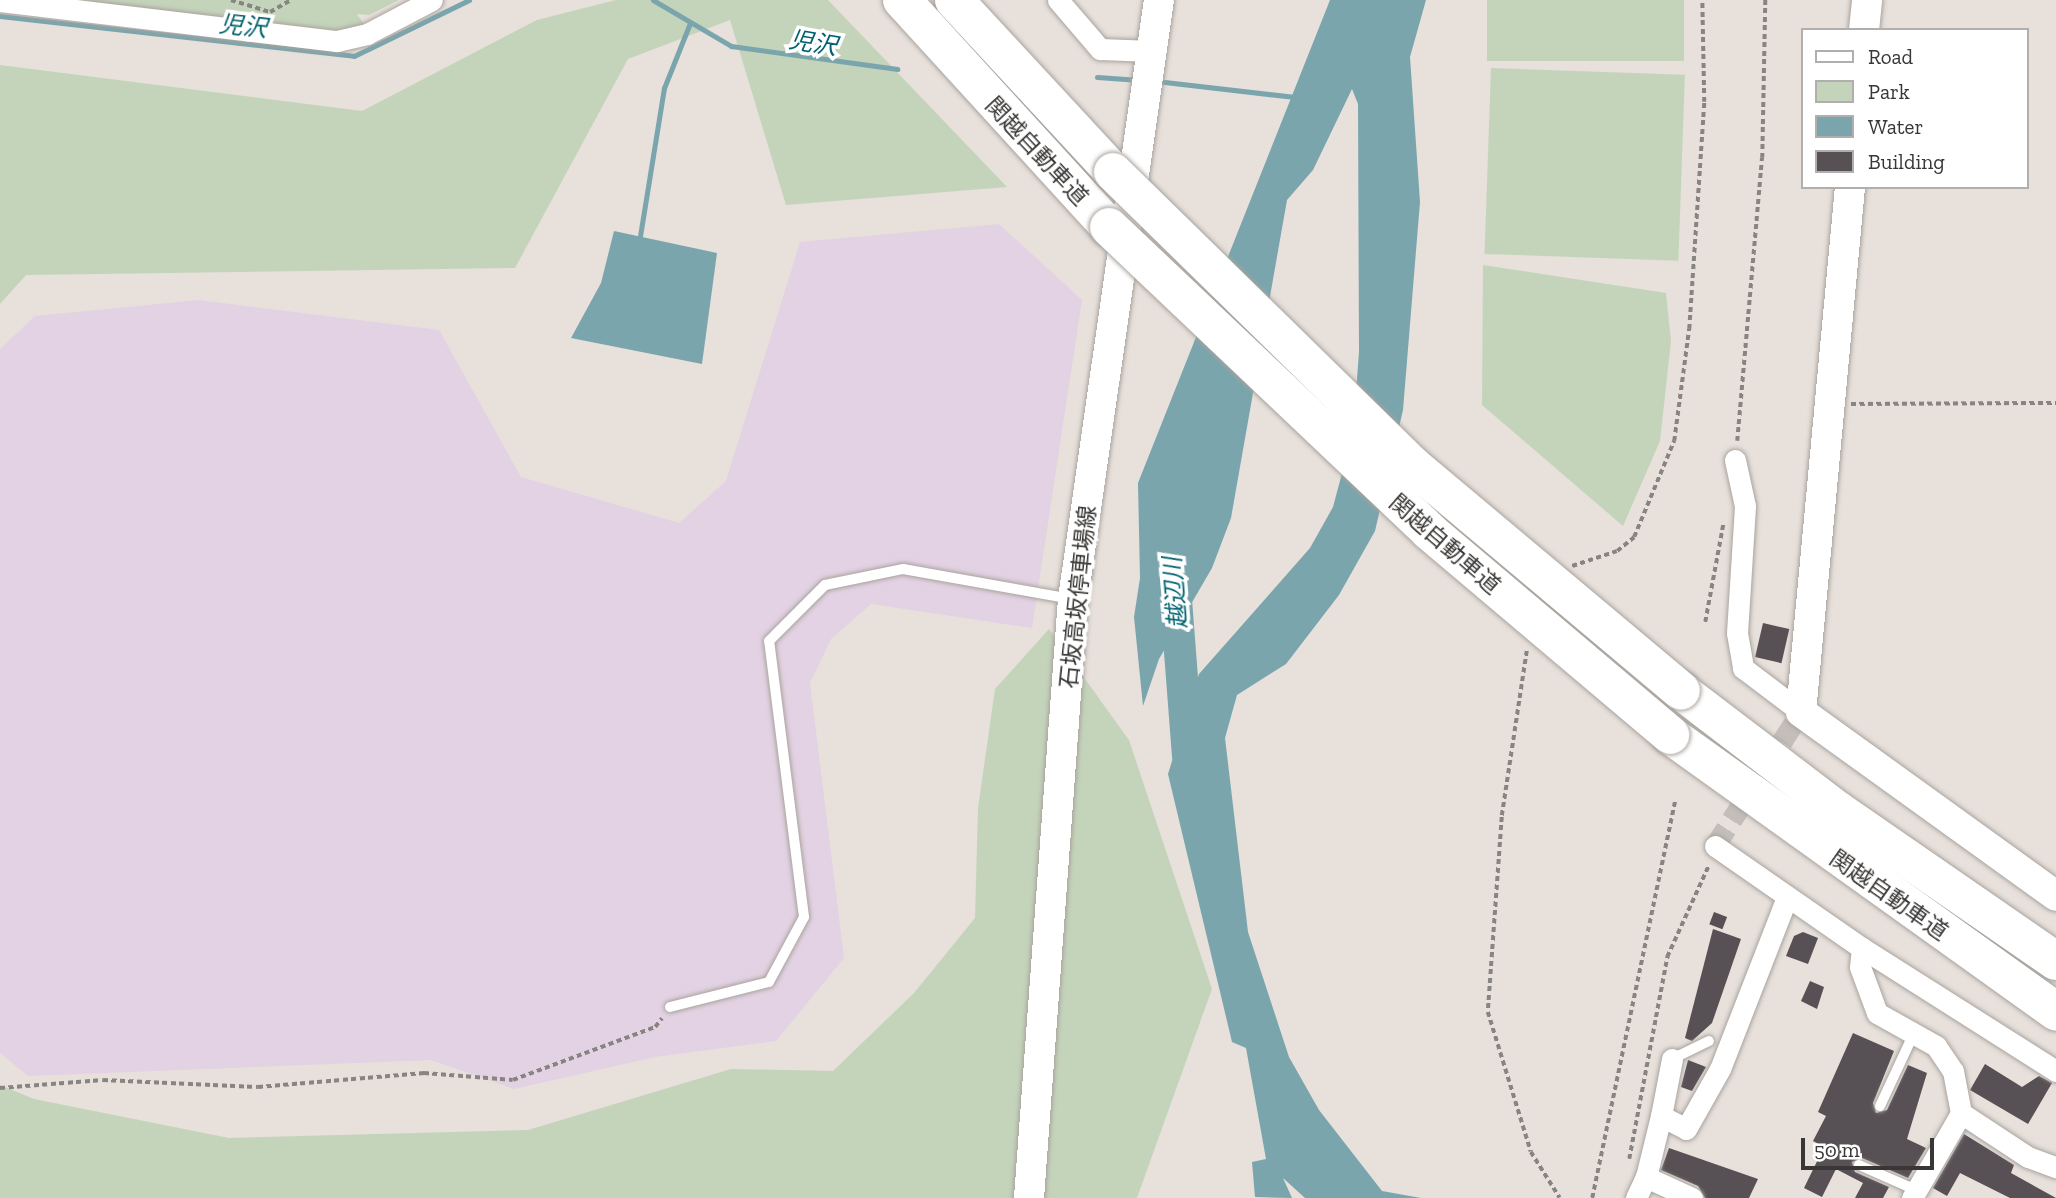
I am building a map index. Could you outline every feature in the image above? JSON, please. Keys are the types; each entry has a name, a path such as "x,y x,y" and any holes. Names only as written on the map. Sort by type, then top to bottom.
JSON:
{"highway":[{"name":"関越自動車道","path":"901,0 1109,226 1419,522 1670,735 2056,1011"},
{"name":"関越自動車道","path":"954,0 1113,172 1412,465 1681,691 1837,810 2056,961"},
{"path":"982,0 1083,141"}],"main road":[{"name":"石坂高坂停車場線","path":"1029,1198 1073,599 1151,71 1158,0"},
{"path":"1864,28 1867,0"},
{"path":"1850,189 1801,712 2056,896"}],"street":[{"path":"0,1 337,41 367,34 432,0"},
{"path":"1058,0 1100,49 1151,71"},
{"path":"1735,460 1745,506 1737,633 1743,668 1801,712"},
{"path":"1716,846 1862,948 2056,1071"},
{"path":"1661,1116 1686,1129 1720,1069 1787,897"},
{"path":"1862,948 1860,967 1877,1013 1914,1033 1945,1057 1961,1113 2028,1157 2056,1167"},
{"path":"1636,1198 1636,1174 1661,1116 1672,1059"},
{"path":"1914,1194 1961,1113"},
{"path":"1636,1174 1692,1198"}],"lane":[{"path":"670,1007 769,982 804,918 769,641 778,631 825,585 903,569 1073,599"},
{"path":"1880,1106 1914,1033"},
{"path":"1672,1059 1709,1041"},
{"path":"1859,1165 1914,1194"}],"path":[{"path":"231,0 270,12 292,0"},
{"path":"1735,460 1762,158 1765,0"},
{"path":"1828,404 2056,403"},
{"path":"1704,622 1725,514"},
{"path":"1592,1198 1675,803"},
{"path":"1636,1174 1667,957 1716,846"},
{"path":"0,1088 103,1080 258,1087 424,1073 513,1080 655,1027 670,1007"}],"shaded area":[{"path":"999,224 1082,300 1032,628 871,604 831,639 810,683 844,958 776,1041 655,1057 514,1089 431,1060 28,1076 0,1053 0,349 35,316 199,300 439,330 521,477 679,523 726,481 800,242"}],"green space":[{"path":"75,0 399,0 369,15 357,14 366,27 340,31"},
{"path":"616,0 828,0 1007,187 786,205 730,20 628,59 515,268 26,275 0,304 0,65 362,111 537,20"},
{"path":"1487,0 1684,0 1684,61 1487,61"},
{"path":"1491,68 1685,75 1678,261 1485,254"},
{"path":"1483,265 1666,293 1671,341 1660,441 1623,526 1482,405"},
{"path":"1049,629 1129,740 1212,989 1137,1198 0,1198 0,1085 34,1099 229,1138 528,1130 731,1069 833,1071 914,993 975,918 978,808 995,689"}],"water":[{"path":"1330,0 1426,0 1410,57 1420,202 1403,410 1375,531 1339,595 1286,664 1237,695 1225,738 1248,932 1289,1057 1319,1110 1382,1191 1421,1198 1305,1198 1283,1178 1292,1198 1255,1197 1252,1162 1266,1159 1246,1048 1232,1042 1168,774 1199,674 1310,548 1333,507 1353,432 1359,352 1358,104 1352,89 1313,170 1287,200 1231,518 1212,568 1159,659 1143,706 1134,617 1140,578 1138,483"},
{"path":"614,231 717,253 702,364 571,338 601,283"}],"building":[{"path":"1763,623 1789,629 1781,663 1755,657"},
{"path":"1714,912 1727,917 1722,929 1709,924"},
{"path":"1713,929 1741,939 1712,1023 1692,1041 1685,1038"},
{"path":"1803,932 1818,938 1808,964 1786,956 1794,936"},
{"path":"1810,981 1824,987 1817,1009 1801,1001"},
{"path":"1853,1033 1894,1051 1873,1103 1876,1113 1887,1110 1908,1065 1927,1073 1907,1139 1926,1148 1908,1178 1862,1158 1852,1162 1855,1172 1889,1187 1883,1198 1855,1198 1863,1183 1836,1169 1822,1197 1804,1188 1824,1147 1813,1141 1826,1116 1818,1112"},
{"path":"1688,1060 1706,1067 1692,1091 1681,1087"},
{"path":"1985,1064 2022,1087 2039,1076 2052,1083 2028,1124 1970,1090"},
{"path":"1964,1134 2014,1165 2011,1173 2056,1198 2010,1198 1960,1173 1947,1196 1933,1188"},
{"path":"1669,1148 1758,1179 1749,1198 1705,1198 1698,1186 1661,1170"}],"waterway":[{"name":"児沢","path":"0,16 354,56 469,0"},
{"name":"児沢","path":"653,0 731,46 897,69"},
{"path":"640,236 664,88 690,23"},
{"name":"児沢","path":"1097,77 1140,80"},
{"name":"児沢","path":"1156,81 1295,97"},
{"name":"越辺川","path":"1175,587 1188,755"}],"tunnel":[{"path":"1715,846 1801,712"}]}
